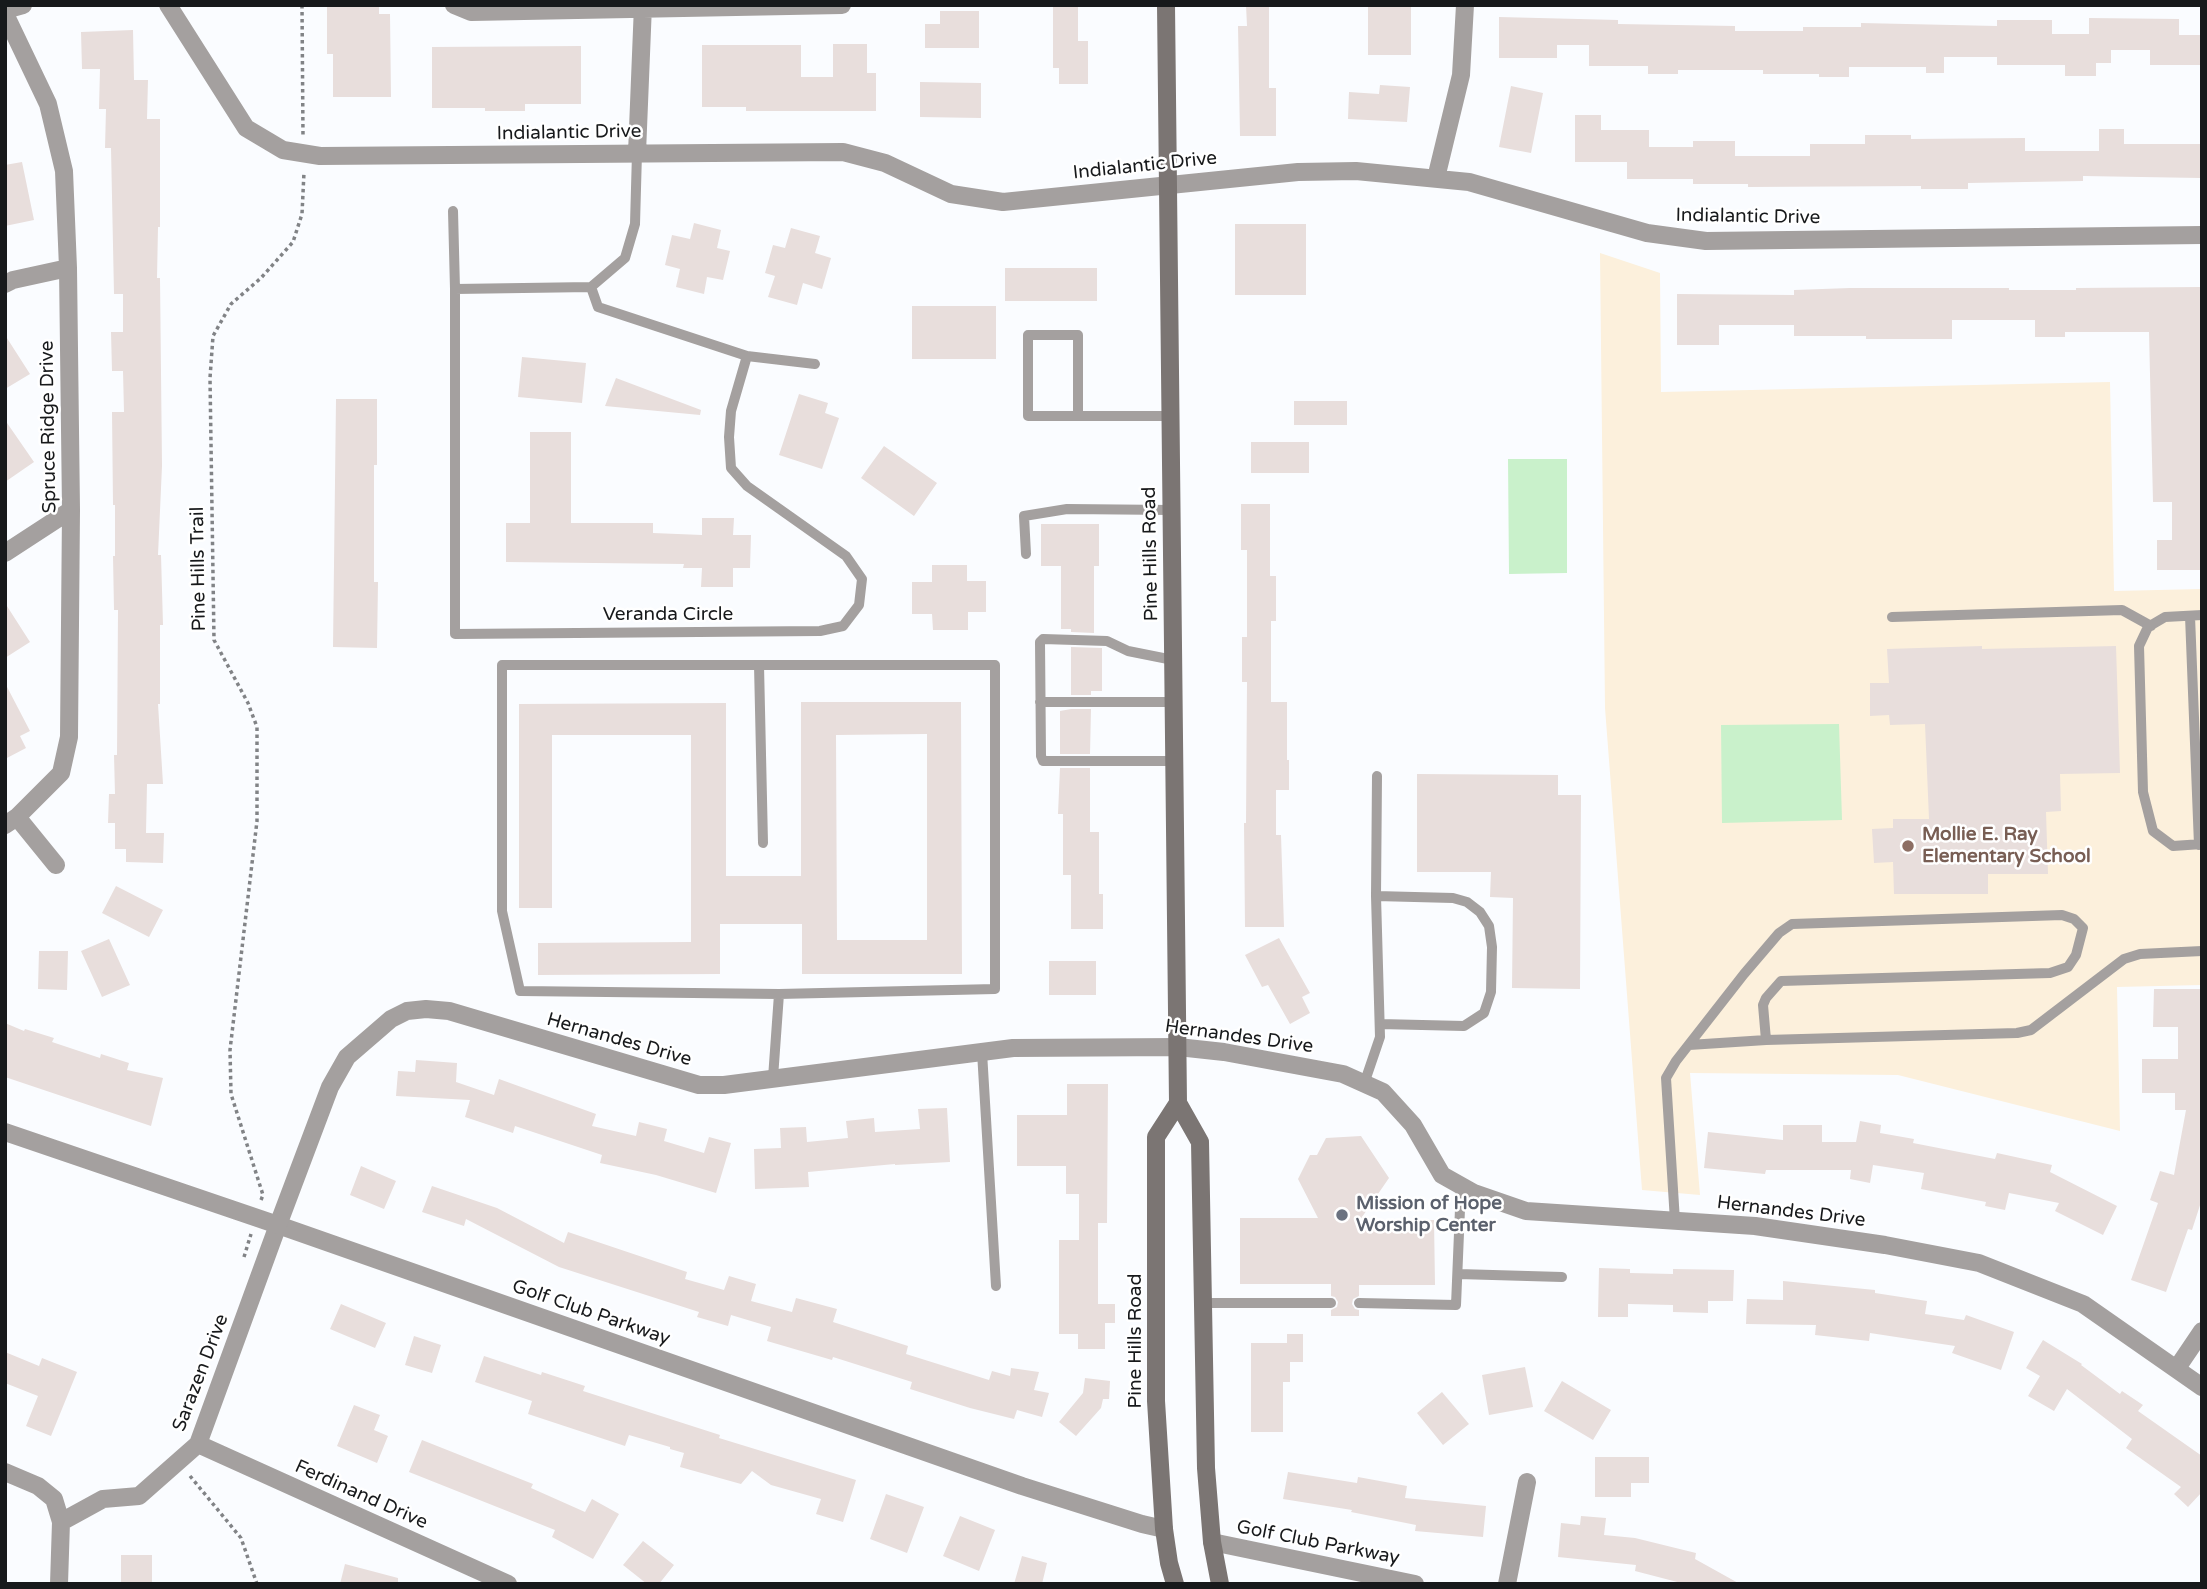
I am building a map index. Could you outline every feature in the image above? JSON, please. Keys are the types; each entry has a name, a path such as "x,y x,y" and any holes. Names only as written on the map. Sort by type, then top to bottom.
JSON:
{"main road":[{"name":"Pine Hills Road","path":"1166,5 1178,1103 1200,1142 1206,1468 1212,1542 1220,1584"},
{"name":"Pine Hills Road","path":"1175,1584 1164,1529 1156,1401 1156,1137 1178,1103"}],"street":[{"path":"5,12 23,5"},
{"name":"Indialantic Drive","path":"168,5 246,128 283,150 320,156 843,152 885,163 951,194 1003,202 1332,170 1436,177 1479,184 1647,233 1706,241 2202,235"},
{"path":"454,5 471,12 842,5"},
{"path":"1436,177 1461,75 1465,5"},
{"path":"637,153 643,7"},
{"name":"Spruce Ridge Drive","path":"5,12 48,104 64,171 71,510 69,737 61,773 11,821"},
{"path":"5,284 68,268"},
{"path":"5,553 71,510"},
{"path":"11,821 56,864"},
{"name":"Hernandes Drive","path":"278,1225 330,1087 347,1058 391,1019 407,1011 449,1011 699,1085 724,1085 1013,1048 1178,1047 1224,1052 1343,1074 1383,1092 1413,1125 1442,1175 1474,1193 1526,1211 1781,1230 1885,1245 1979,1263 2083,1304 2202,1387"},
{"name":"Golf Club Parkway","path":"5,1132 1022,1486 1164,1529"},
{"name":"Sarazen Drive","path":"61,1522 103,1499 139,1496 198,1444 278,1225"},
{"path":"2177,1368 2202,1331"},
{"name":"Ferdinand Drive","path":"198,1444 508,1584"},
{"path":"5,1472 38,1486 54,1499 61,1522 59,1584"},
{"path":"1507,1584 1527,1482"},
{"name":"Golf Club Parkway","path":"1212,1542 1415,1584"}],"lane":[{"path":"453,211 455,289 591,286 625,258 635,224 637,153"},
{"path":"591,286 598,307 747,356 815,364"},
{"name":"Veranda Circle","path":"455,289 455,634 820,631 844,626 859,605 862,579 846,556 747,486 732,468 729,437 732,411 747,356"},
{"path":"1078,416 1078,335 1028,335 1028,416 1078,416 1170,416"},
{"path":"1026,554 1024,516 1067,509 1172,510"},
{"path":"1892,617 2122,610 2151,626"},
{"path":"2189,616 2200,844 2172,846 2153,831 2143,792 2139,646 2151,626 2165,617 2202,615"},
{"path":"1173,660 1128,651 1107,641 1043,639 1040,642 1043,761 1175,761"},
{"path":"502,665 995,665 995,989 779,994 520,992 502,911 502,665"},
{"path":"759,665 763,843"},
{"path":"1041,702 1174,702"},
{"path":"1364,1084 1381,1037 1376,896 1377,776"},
{"path":"1376,896 1453,898 1467,902 1480,912 1489,926 1492,947 1491,992 1484,1013 1464,1026 1380,1024"},
{"path":"1675,1221 1666,1078 1689,1045 1779,933 1792,924 2062,915 2074,919 2083,928 2076,955 2068,967 2050,973 1781,981 1763,1005 1766,1040"},
{"path":"1689,1045 1766,1040 2017,1033 2031,1030 2124,959 2140,954 2202,951"},
{"path":"773,1078 779,994"},
{"path":"982,1052 996,1286"},
{"path":"1359,1303 1456,1305 1461,1185"},
{"path":"1458,1274 1562,1277"},
{"path":"1203,1303 1331,1303"}],"path":[{"path":"302,5 303,135"},
{"name":"Pine Hills Trail","path":"263,1195 231,1094 230,1050 257,821 257,727 248,703 214,640 210,378 213,336 231,304 261,278 293,243 302,214 304,168"},
{"path":"192,1478 241,1538 257,1584"}],"shaded area":[{"name":"Mollie E. Ray Elementary School","path":"1600,253 1660,273 1661,392 2110,382 2114,591 2202,589 2202,985 2117,987 2120,1131 1898,1075 1690,1073 1700,1195 1642,1190 1605,708"}],"green space":[{"path":"1508,459 1567,459 1567,573 1509,574"},
{"path":"1839,724 1842,820 1722,823 1721,725"}],"building":[{"path":"327,5 379,5 379,14 390,14 391,97 333,97 333,54 327,54"},
{"path":"1053,5 1078,5 1078,41 1088,41 1088,84 1059,84 1059,68 1053,68"},
{"path":"1246,5 1269,5 1269,88 1276,88 1276,136 1240,136 1238,26 1247,26"},
{"path":"1368,5 1411,5 1411,55 1368,55"},
{"path":"940,11 979,11 979,48 925,48 925,24 940,24"},
{"path":"1499,17 1618,20 1618,24 1735,26 1735,31 1803,31 1803,27 1861,27 1861,23 1997,26 1997,20 2052,20 2052,34 2089,34 2089,18 2179,19 2179,35 2202,35 2202,65 2150,65 2150,50 2111,50 2111,63 2096,63 2096,76 2065,76 2065,65 1997,65 1997,57 1944,57 1944,73 1926,73 1926,67 1849,67 1849,77 1763,74 1763,70 1678,70 1678,74 1648,74 1648,66 1589,66 1589,45 1557,45 1557,58 1499,58"},
{"path":"133,30 134,80 148,80 147,119 160,119 157,278 160,278 162,466 158,555 161,555 163,625 160,625 158,704 163,784 147,784 146,833 164,833 163,863 126,862 126,849 115,849 115,823 108,823 109,794 115,794 114,755 117,755 118,610 114,610 112,412 124,412 123,371 112,371 111,332 123,332 123,294 114,294 111,148 105,148 106,109 99,109 100,69 82,69 81,32"},
{"path":"833,44 867,44 867,73 876,73 876,111 746,111 746,107 702,107 702,45 801,45 801,77 833,77"},
{"path":"581,46 581,104 525,104 525,111 432,108 432,47"},
{"path":"920,82 981,83 981,118 920,117"},
{"path":"1380,85 1410,87 1407,122 1348,119 1349,92 1379,94"},
{"path":"1511,86 1543,93 1531,153 1499,147"},
{"path":"1575,115 1601,115 1601,130 1649,130 1649,147 1693,147 1693,141 1735,141 1735,156 1810,156 1810,144 1865,144 1865,135 1911,135 1911,139 2025,138 2025,151 2099,151 2099,129 2124,129 2124,144 2200,144 2200,178 2083,176 2083,181 1968,183 1968,189 1921,189 1921,186 1748,187 1748,184 1693,184 1693,179 1627,179 1627,162 1575,162"},
{"path":"22,162 34,220 5,226 5,165"},
{"path":"694,223 721,230 717,248 730,251 723,280 707,277 704,294 676,287 680,269 665,265 672,235 690,239"},
{"path":"1235,224 1306,224 1306,295 1235,295"},
{"path":"791,228 820,236 815,253 831,258 822,289 803,283 797,305 768,297 775,276 765,273 773,245 785,248"},
{"path":"1005,268 1097,268 1097,301 1005,301"},
{"path":"2201,287 2202,570 2157,570 2157,540 2172,540 2172,502 2153,502 2149,332 2065,332 2065,337 2035,337 2035,320 1952,320 1952,339 1866,339 1866,336 1794,336 1794,325 1719,325 1719,345 1677,345 1677,294 1794,295 1794,290 1850,288 2076,290"},
{"path":"912,306 996,306 996,359 912,359"},
{"path":"5,335 30,374 5,389"},
{"path":"522,357 586,363 582,403 518,397"},
{"path":"616,378 701,410 700,415 605,406"},
{"path":"799,394 828,403 825,413 839,418 822,469 779,455"},
{"path":"336,399 377,399 374,582 378,582 377,648 333,647"},
{"path":"1294,401 1347,401 1347,425 1294,425"},
{"path":"5,420 34,462 5,482"},
{"path":"530,432 571,432 571,523 653,523 653,533 702,535 702,518 734,518 733,535 751,535 750,568 733,568 733,587 701,587 702,568 683,568 684,564 506,562 506,523 530,523"},
{"path":"1251,442 1309,442 1309,473 1251,473"},
{"path":"884,446 937,483 914,516 861,478"},
{"path":"1241,504 1270,504 1270,576 1276,576 1276,621 1271,621 1271,702 1287,702 1289,760 1289,790 1276,790 1276,835 1281,835 1284,927 1245,927 1247,682 1242,682 1242,637 1247,637 1247,550 1241,550"},
{"path":"1041,524 1099,524 1099,566 1094,566 1094,633 1061,629 1061,566 1041,566"},
{"path":"932,565 967,565 967,581 986,581 986,612 968,612 968,630 933,630 932,614 912,614 912,582 932,582"},
{"path":"5,603 30,642 5,658"},
{"path":"1982,646 1982,649 2116,646 2120,773 2060,774 2061,811 2046,812 2048,874 1988,874 1988,894 1894,894 1893,862 1874,863 1872,829 1893,828 1893,819 1929,819 1925,724 1890,725 1889,715 1870,716 1870,683 1889,683 1887,649"},
{"path":"1071,647 1102,648 1102,691 1091,691 1091,695 1071,695"},
{"path":"5,683 30,731 20,736 26,748 5,759"},
{"path":"801,702 961,702 962,974 802,974 802,924 720,924 720,974 538,975 538,943 691,942 691,735 552,735 552,908 519,908 519,704 726,703 726,876 801,876","holes":["927,734 927,940 837,940 836,735"]},
{"path":"1091,709 1090,754 1060,754 1060,711"},
{"path":"1060,768 1090,768 1090,832 1099,832 1099,894 1103,894 1103,929 1071,929 1071,875 1063,875 1063,814 1058,814"},
{"path":"1417,774 1558,775 1558,795 1581,795 1580,989 1512,988 1513,898 1490,897 1491,872 1417,872"},
{"path":"116,886 163,910 149,937 102,913"},
{"path":"1279,938 1310,993 1302,997 1310,1013 1290,1024 1268,985 1262,987 1245,955"},
{"path":"109,939 130,985 102,997 81,951"},
{"path":"39,951 68,951 67,990 38,989"},
{"path":"1049,961 1096,961 1096,995 1049,995"},
{"path":"2154,989 2202,989 2202,1199 2192,1230 2188,1229 2166,1292 2131,1280 2158,1203 2150,1200 2160,1171 2174,1175 2186,1110 2175,1110 2175,1093 2142,1093 2142,1059 2178,1059 2178,1027 2153,1027"},
{"path":"5,1023 54,1038 52,1042 100,1058 101,1054 129,1063 127,1070 163,1078 151,1126 5,1077"},
{"path":"416,1060 457,1063 456,1082 494,1095 499,1079 596,1114 592,1126 636,1136 639,1122 667,1129 664,1141 704,1153 709,1137 731,1143 716,1193 656,1175 600,1163 602,1155 515,1126 513,1133 465,1117 470,1100 396,1096 398,1071 415,1072"},
{"path":"1067,1084 1108,1084 1107,1223 1098,1223 1098,1304 1115,1304 1115,1323 1105,1323 1105,1349 1078,1349 1078,1334 1059,1334 1059,1240 1079,1240 1079,1194 1066,1194 1066,1166 1017,1166 1017,1115 1067,1115"},
{"path":"947,1108 950,1162 808,1172 809,1187 755,1189 754,1149 781,1148 780,1128 806,1127 807,1142 848,1138 846,1121 874,1118 875,1132 920,1129 918,1109"},
{"path":"1860,1121 1881,1125 1880,1133 1914,1139 1913,1143 1995,1159 1997,1153 2052,1165 2050,1172 2117,1206 2103,1235 2055,1211 2059,1203 2009,1193 2005,1210 1985,1206 1986,1202 1921,1189 1924,1173 1873,1165 1870,1183 1850,1179 1851,1170 1766,1170 1765,1174 1704,1168 1708,1132 1783,1140 1783,1125 1822,1125 1822,1142 1856,1142"},
{"path":"1361,1136 1389,1178 1360,1220 1434,1220 1435,1285 1359,1285 1359,1296 1353,1299 1352,1304 1359,1310 1359,1316 1331,1316 1331,1310 1337,1307 1338,1302 1331,1296 1331,1284 1240,1284 1240,1218 1318,1218 1298,1179 1310,1155 1317,1155 1326,1138"},
{"path":"361,1166 396,1181 384,1209 350,1195"},
{"path":"432,1186 497,1208 564,1243 568,1232 687,1272 685,1279 724,1290 729,1276 756,1284 751,1301 792,1312 796,1298 837,1309 833,1322 908,1346 906,1354 989,1380 992,1371 1010,1376 1011,1368 1039,1372 1034,1390 1049,1393 1042,1417 1017,1410 1014,1419 970,1408 910,1389 912,1382 833,1357 832,1360 767,1341 771,1327 731,1315 728,1326 697,1317 699,1312 559,1267 466,1219 464,1226 422,1212"},
{"path":"1599,1268 1630,1269 1630,1273 1673,1274 1673,1269 1734,1270 1733,1301 1708,1301 1708,1313 1673,1312 1673,1305 1628,1304 1628,1317 1598,1317"},
{"path":"1783,1281 1875,1290 1875,1293 1927,1301 1925,1314 1964,1320 1966,1315 2014,1332 2001,1370 1952,1353 1955,1346 1870,1333 1869,1341 1815,1335 1816,1325 1746,1324 1747,1299 1783,1300"},
{"path":"341,1304 386,1323 375,1348 330,1329"},
{"path":"1287,1334 1303,1334 1303,1362 1290,1362 1290,1382 1283,1382 1283,1432 1251,1432 1251,1343 1287,1343"},
{"path":"414,1336 441,1345 432,1373 405,1365"},
{"path":"2043,1340 2082,1364 2120,1394 2122,1391 2143,1405 2138,1411 2202,1456 2202,1492 2188,1507 2174,1494 2181,1487 2126,1448 2132,1439 2067,1389 2054,1411 2028,1396 2040,1376 2026,1368"},
{"path":"5,1352 39,1366 42,1358 77,1372 51,1436 26,1426 38,1396 5,1383"},
{"path":"484,1356 585,1386 583,1391 720,1435 719,1438 856,1480 843,1522 816,1514 821,1499 771,1485 752,1471 741,1484 680,1467 684,1453 670,1447 629,1435 625,1446 528,1414 532,1401 475,1382"},
{"path":"1525,1367 1533,1407 1489,1415 1482,1375"},
{"path":"1085,1378 1110,1381 1109,1399 1103,1399 1101,1408 1076,1436 1059,1422 1083,1393"},
{"path":"1562,1381 1611,1410 1593,1440 1544,1411"},
{"path":"1442,1392 1469,1424 1443,1445 1417,1413"},
{"path":"354,1405 380,1415 374,1430 388,1436 377,1463 337,1446"},
{"path":"422,1440 533,1484 531,1488 585,1512 592,1499 619,1514 593,1559 552,1537 555,1530 409,1472"},
{"path":"1595,1457 1649,1457 1649,1483 1631,1483 1631,1497 1595,1497"},
{"path":"1288,1472 1357,1483 1358,1477 1407,1486 1405,1498 1486,1506 1483,1537 1415,1531 1416,1525 1351,1512 1352,1510 1283,1499"},
{"path":"886,1494 924,1507 907,1553 870,1539"},
{"path":"960,1516 995,1530 979,1571 943,1556"},
{"path":"1581,1516 1606,1518 1604,1535 1635,1538 1696,1553 1695,1559 1740,1584 1685,1584 1635,1571 1636,1565 1558,1557 1561,1523 1580,1525"},
{"path":"643,1541 674,1565 659,1584 647,1584 623,1565"},
{"path":"121,1555 152,1555 152,1584 121,1584"},
{"path":"1022,1556 1047,1563 1042,1584 1014,1584"},
{"path":"345,1564 398,1578 398,1584 340,1584"}],"place":[{"name":"Mollie E. Ray Elementary School","path":"1908,846"},
{"name":"Mission of Hope Worship Center","path":"1342,1215"}]}
